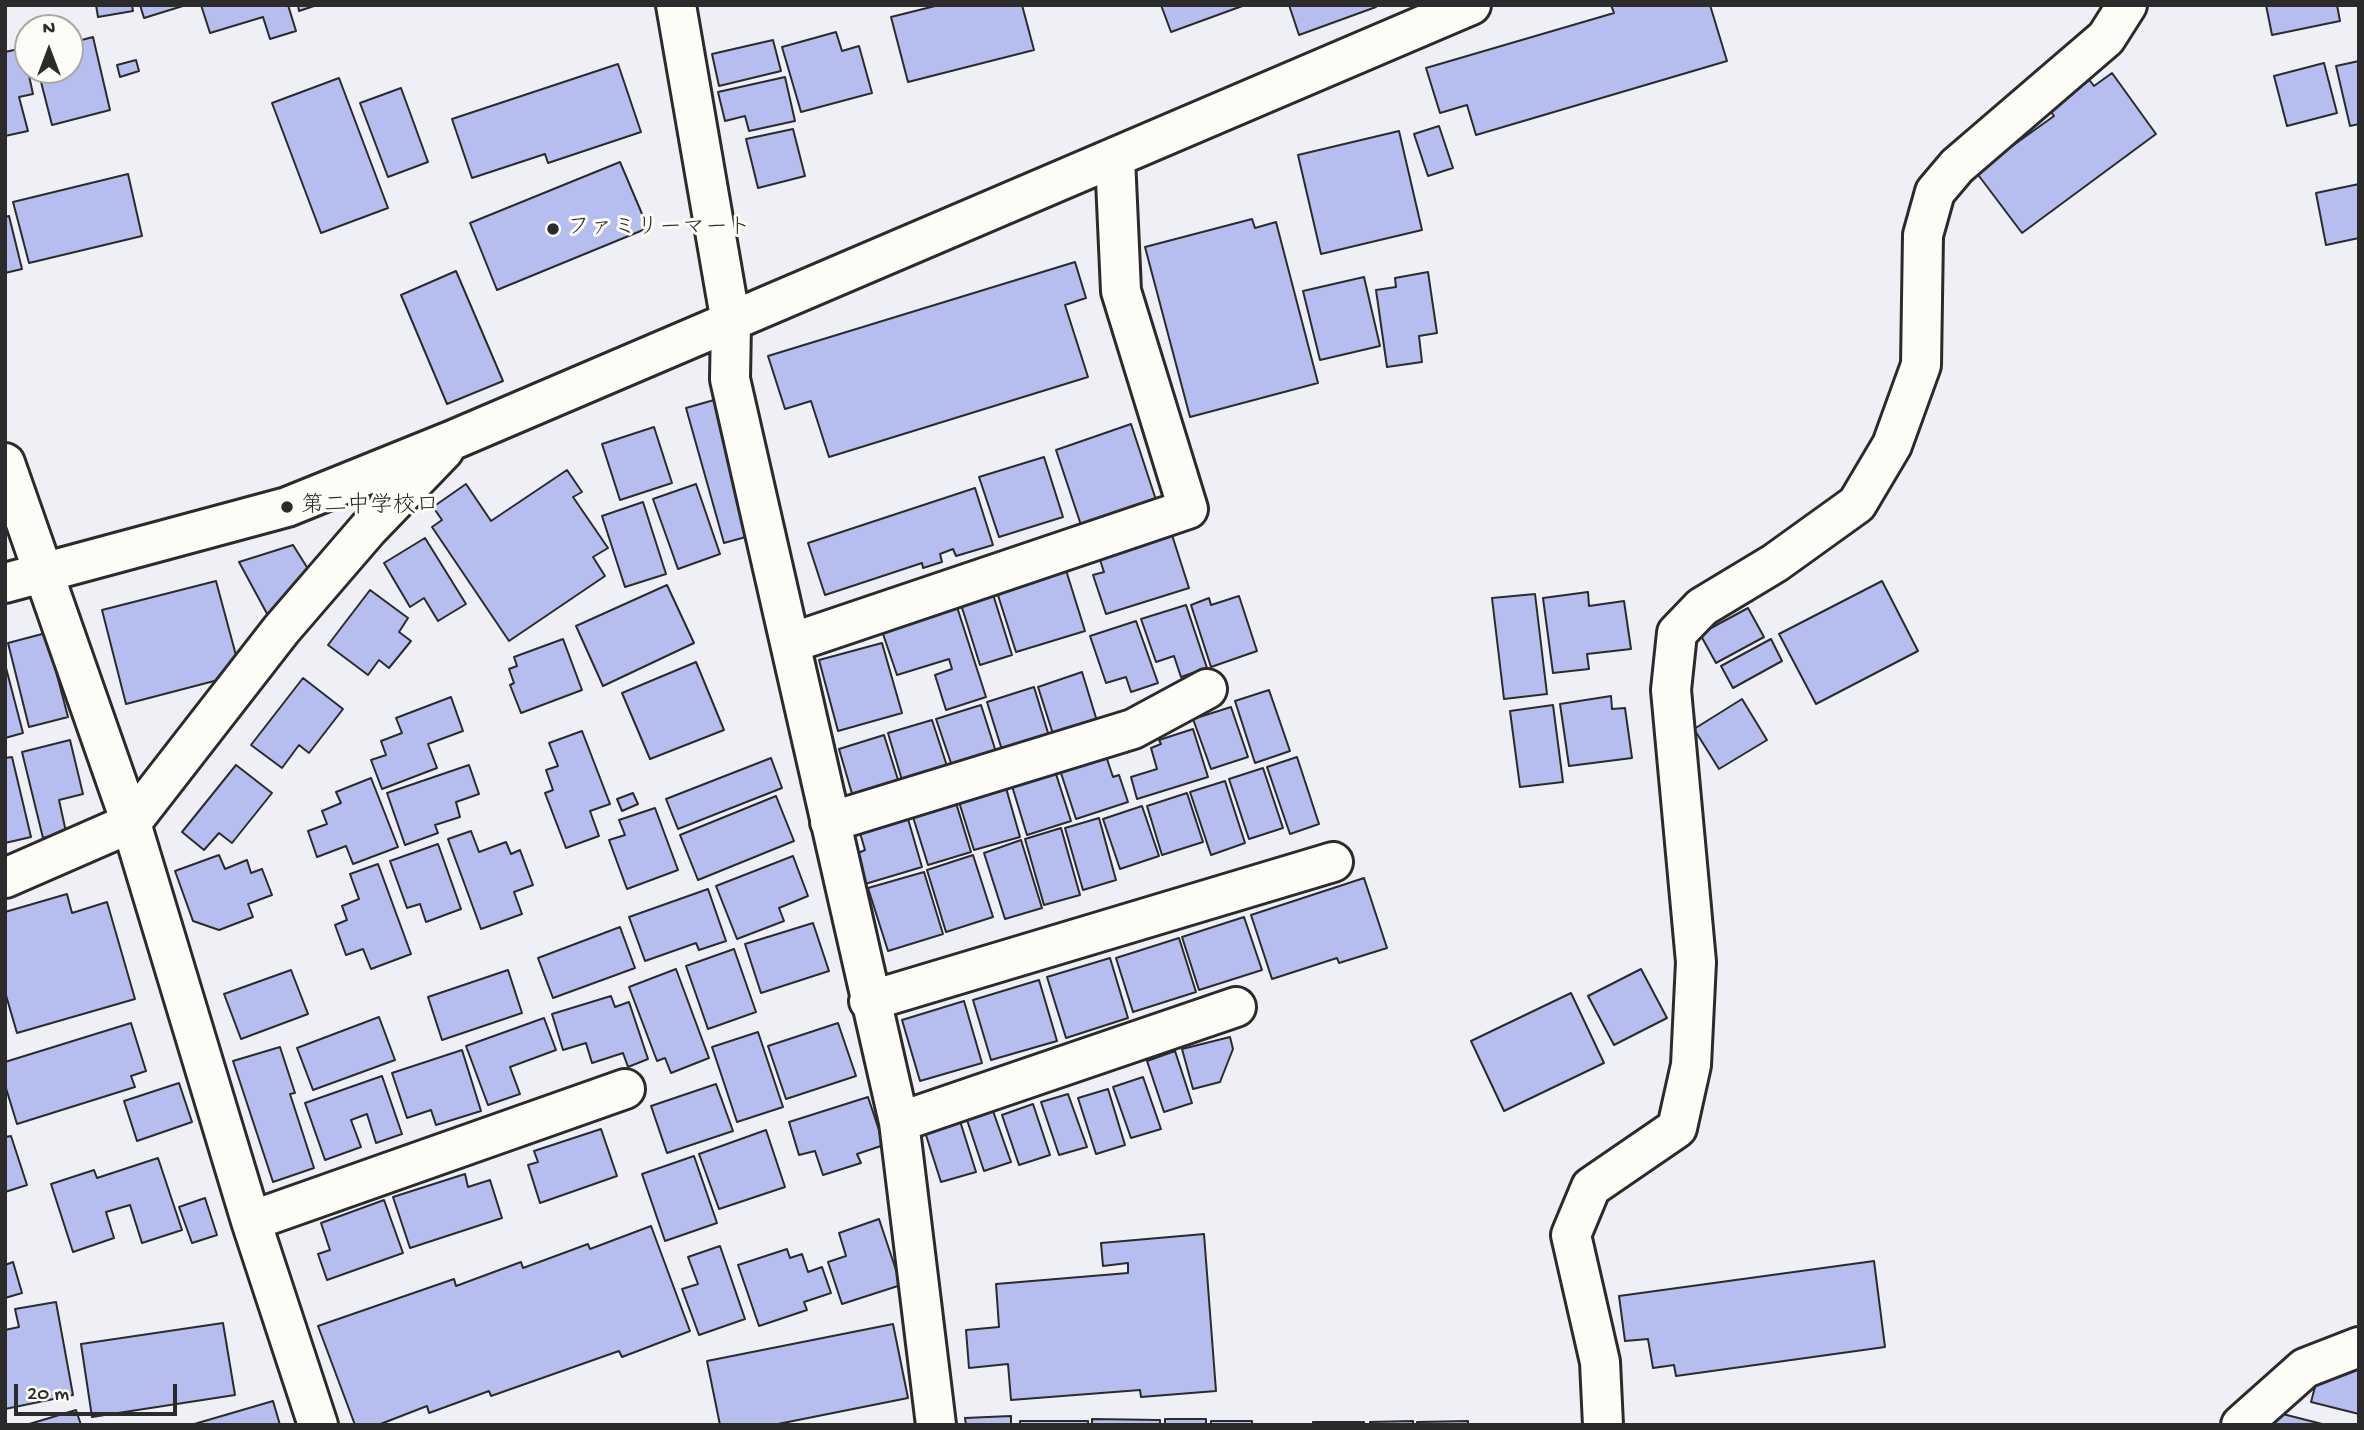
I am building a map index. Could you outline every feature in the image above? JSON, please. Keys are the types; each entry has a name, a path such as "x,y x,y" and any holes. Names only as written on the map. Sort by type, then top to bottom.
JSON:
{"street":[{"path":"676,5 730,323 730,379 869,1001 899,1122 936,1425"},
{"path":"5,583 287,507 730,323 1471,5"},
{"path":"1603,1425 1600,1362 1571,1236 1591,1187 1677,1128 1691,1065 1696,962 1671,690 1677,633 1702,607 1775,563 1857,504 1892,445 1921,365 1923,235 1935,192 1957,166 2106,38 2127,5"},
{"path":"790,642 1188,509 1121,291 1115,158"},
{"path":"5,878 131,823 281,630 368,529 453,440"},
{"path":"5,463 131,823 251,1221 318,1425"},
{"path":"830,822 1133,729 1207,689"},
{"path":"869,1001 1334,862"},
{"path":"899,1122 1236,1007"},
{"path":"251,1221 625,1089"},
{"path":"2241,1425 2305,1367 2359,1347"}],"building":[{"path":"96,5 132,5 133,11 98,17"},
{"path":"140,5 186,5 144,18"},
{"path":"201,5 288,5 296,31 270,39 263,17 210,33"},
{"path":"298,5 317,5 299,11"},
{"path":"939,5 1022,5 1034,50 908,82 891,17"},
{"path":"1161,5 1245,5 1171,32"},
{"path":"1289,5 1375,5 1376,7 1299,35"},
{"path":"1611,5 1710,5 1727,61 1476,135 1467,105 1440,113 1426,68 1614,13"},
{"path":"2266,5 2337,5 2340,21 2272,35"},
{"path":"836,32 842,51 859,46 872,93 801,112 782,47"},
{"path":"93,37 110,110 52,125 42,84 84,84 84,39"},
{"path":"773,40 781,71 719,86 712,54"},
{"path":"14,50 14,84 31,84 33,94 19,97 28,131 5,136 5,52"},
{"path":"136,60 139,71 120,77 117,65"},
{"path":"2359,61 2359,124 2350,126 2336,66"},
{"path":"2324,63 2337,113 2287,126 2274,76"},
{"path":"618,64 641,132 548,163 545,154 472,178 452,119"},
{"path":"2112,73 2156,134 2022,233 1976,172 2054,116 2047,106 2087,77 2094,86"},
{"path":"785,77 795,121 749,131 745,116 725,121 718,92"},
{"path":"339,78 388,208 321,233 272,103"},
{"path":"401,88 428,162 388,177 360,103"},
{"path":"1439,126 1453,168 1428,176 1414,134"},
{"path":"793,129 805,176 758,188 746,139"},
{"path":"1399,131 1422,230 1321,254 1298,155"},
{"path":"620,162 648,228 497,290 470,223"},
{"path":"128,174 142,236 29,263 13,202"},
{"path":"2359,184 2359,238 2326,245 2316,193"},
{"path":"9,216 22,269 5,273 5,217"},
{"path":"1252,219 1255,228 1276,222 1318,383 1190,417 1145,247"},
{"path":"1075,262 1086,298 1065,305 1088,377 829,457 811,401 785,409 768,356"},
{"path":"456,271 503,381 447,404 401,295"},
{"path":"1428,272 1437,333 1419,336 1422,362 1387,367 1376,290 1396,287 1395,278"},
{"path":"1364,277 1380,346 1320,360 1303,291"},
{"path":"721,398 753,535 724,543 686,408"},
{"path":"1131,424 1156,500 1081,525 1056,450"},
{"path":"654,427 672,483 620,500 602,444"},
{"path":"1044,457 1063,517 999,537 979,477"},
{"path":"567,470 582,492 573,497 608,548 593,557 605,576 509,641 432,527 442,520 433,507 466,484 491,521"},
{"path":"696,484 720,554 678,569 653,499"},
{"path":"975,488 993,545 956,556 953,549 940,554 942,562 923,568 922,563 825,595 808,543"},
{"path":"643,502 666,574 625,587 602,516"},
{"path":"1172,535 1189,588 1106,614 1093,575 1104,572 1099,557"},
{"path":"425,538 466,604 438,621 424,598 410,607 384,563"},
{"path":"293,545 310,572 271,621 239,562"},
{"path":"1065,567 1085,631 1016,652 996,589"},
{"path":"216,581 241,674 126,704 102,610"},
{"path":"1882,581 1918,651 1816,704 1779,634"},
{"path":"667,585 694,643 603,686 576,626"},
{"path":"991,588 1012,655 980,665 959,598"},
{"path":"370,590 408,618 399,632 411,641 389,668 379,660 368,675 328,645"},
{"path":"1588,592 1589,606 1624,601 1631,649 1587,654 1589,669 1553,673 1543,598"},
{"path":"1535,594 1547,694 1504,699 1492,598"},
{"path":"1239,596 1257,651 1211,667 1191,605 1209,598 1211,605"},
{"path":"1186,605 1207,668 1181,677 1174,656 1156,662 1141,619"},
{"path":"957,607 986,697 946,710 935,675 952,669 949,659 897,675 882,631"},
{"path":"1748,608 1764,637 1716,663 1700,634"},
{"path":"1136,621 1158,683 1131,692 1126,677 1106,683 1090,636"},
{"path":"46,633 68,717 29,727 8,643"},
{"path":"563,639 582,690 521,713 510,685 514,683 509,669 517,666 514,657"},
{"path":"1771,639 1782,661 1733,688 1721,666"},
{"path":"882,643 902,713 838,731 819,660"},
{"path":"696,662 724,730 650,759 622,693"},
{"path":"5,664 23,733 5,738"},
{"path":"1082,672 1097,721 1053,734 1038,687"},
{"path":"303,678 343,709 309,753 299,745 282,768 251,745"},
{"path":"1034,687 1049,736 1002,750 987,702"},
{"path":"1269,690 1290,751 1255,763 1235,701"},
{"path":"1611,696 1612,709 1625,708 1632,758 1569,766 1560,704"},
{"path":"451,697 463,731 428,744 437,768 382,789 371,760 386,755 381,741 402,733 396,718"},
{"path":"1742,699 1767,740 1719,769 1694,729"},
{"path":"981,705 996,752 952,766 936,719"},
{"path":"1553,705 1563,782 1520,787 1510,711"},
{"path":"1231,707 1248,757 1211,769 1193,719"},
{"path":"932,720 947,766 902,780 888,733"},
{"path":"1193,729 1208,777 1137,799 1131,777 1157,769 1151,748 1161,744 1159,740"},
{"path":"582,731 610,804 590,811 599,836 566,848 545,793 553,790 546,770 558,766 549,743"},
{"path":"884,735 899,783 853,797 839,749"},
{"path":"70,740 83,794 59,800 66,832 43,838 22,752"},
{"path":"1106,756 1113,777 1119,775 1128,802 1076,819 1060,770"},
{"path":"12,757 31,837 5,843 5,758"},
{"path":"1297,757 1319,824 1290,834 1267,767"},
{"path":"771,758 782,788 678,829 666,799"},
{"path":"236,765 272,793 232,843 219,833 204,850 182,832"},
{"path":"469,765 479,794 456,802 460,817 435,825 438,833 405,845 387,793"},
{"path":"1263,768 1283,828 1249,839 1229,779"},
{"path":"1056,774 1071,821 1027,835 1012,786"},
{"path":"371,778 398,847 353,864 346,846 317,857 308,831 327,824 322,811 341,803 336,792"},
{"path":"1225,781 1245,843 1211,855 1190,792"},
{"path":"1006,788 1020,837 974,850 959,802"},
{"path":"633,793 638,804 622,811 617,799"},
{"path":"1187,793 1203,842 1162,855 1147,806"},
{"path":"776,796 794,841 698,880 680,835"},
{"path":"956,803 971,852 928,865 913,817"},
{"path":"1142,806 1159,856 1120,869 1103,819"},
{"path":"655,808 678,870 627,889 609,840 625,835 619,820"},
{"path":"1099,818 1116,880 1083,890 1065,828"},
{"path":"908,819 922,867 865,884 856,854 865,850 860,833"},
{"path":"1061,828 1080,895 1044,905 1025,839"},
{"path":"471,831 479,852 506,842 511,854 520,850 533,885 514,892 522,914 481,929 448,839"},
{"path":"1021,840 1042,908 1005,919 984,853"},
{"path":"438,844 461,909 426,922 420,904 407,908 390,861"},
{"path":"219,855 225,869 247,860 251,873 262,869 272,895 248,904 253,917 219,930 193,921 175,871"},
{"path":"973,855 993,917 946,932 927,870"},
{"path":"793,856 808,896 779,908 784,921 737,939 716,886"},
{"path":"378,864 411,954 371,969 363,949 346,955 335,925 347,920 342,906 359,899 350,874"},
{"path":"924,872 943,934 888,951 868,888"},
{"path":"1364,878 1387,948 1339,963 1337,958 1272,979 1251,915"},
{"path":"708,889 726,941 699,950 696,943 645,961 629,917"},
{"path":"67,894 72,913 107,902 135,999 17,1033 5,992 5,912"},
{"path":"1244,917 1262,970 1199,990 1182,937"},
{"path":"813,923 829,971 761,993 745,944"},
{"path":"620,927 635,968 553,998 538,958"},
{"path":"1179,938 1196,992 1133,1012 1116,958"},
{"path":"734,949 756,1012 708,1029 686,966"},
{"path":"1110,958 1128,1018 1066,1038 1047,977"},
{"path":"676,969 709,1058 671,1073 665,1058 657,1061 629,987"},
{"path":"1641,969 1667,1018 1614,1045 1588,996"},
{"path":"291,970 308,1014 241,1039 224,994"},
{"path":"508,970 522,1013 442,1040 428,997"},
{"path":"1039,980 1057,1041 991,1060 973,1000"},
{"path":"1571,993 1604,1063 1504,1111 1471,1041"},
{"path":"611,996 615,1007 629,1002 648,1059 628,1067 623,1053 592,1063 586,1043 563,1050 552,1014"},
{"path":"964,1001 982,1063 920,1081 902,1020"},
{"path":"379,1017 395,1060 313,1090 297,1048"},
{"path":"544,1018 556,1050 510,1067 520,1094 488,1105 466,1046"},
{"path":"131,1023 146,1071 131,1076 135,1087 17,1124 5,1085 5,1062"},
{"path":"838,1023 856,1076 786,1099 768,1046"},
{"path":"758,1032 783,1107 737,1122 712,1047"},
{"path":"1230,1037 1233,1049 1220,1082 1193,1089 1182,1049"},
{"path":"280,1047 295,1093 290,1094 314,1168 273,1182 233,1061"},
{"path":"462,1050 481,1111 436,1125 431,1110 407,1118 392,1073"},
{"path":"1175,1051 1192,1103 1164,1112 1147,1061"},
{"path":"382,1076 402,1134 376,1143 367,1114 351,1120 361,1147 325,1160 305,1103"},
{"path":"1143,1077 1161,1129 1131,1138 1113,1087"},
{"path":"179,1083 192,1122 137,1141 124,1101"},
{"path":"716,1084 733,1131 667,1153 651,1106"},
{"path":"1108,1089 1125,1145 1096,1154 1078,1098"},
{"path":"1068,1094 1087,1147 1059,1155 1041,1102"},
{"path":"868,1097 884,1145 857,1154 861,1163 823,1175 815,1151 799,1155 789,1122"},
{"path":"1033,1104 1050,1155 1019,1165 1002,1115"},
{"path":"993,1111 1011,1162 984,1171 967,1120"},
{"path":"960,1121 976,1172 941,1182 925,1132"},
{"path":"601,1129 617,1176 540,1203 528,1165 538,1162 534,1151"},
{"path":"766,1130 785,1187 719,1209 699,1154"},
{"path":"11,1136 27,1185 5,1192 5,1137"},
{"path":"694,1156 717,1223 665,1241 642,1174"},
{"path":"158,1158 182,1230 142,1243 130,1205 106,1212 114,1238 73,1252 51,1184 94,1170 97,1178"},
{"path":"465,1174 468,1187 490,1180 502,1218 410,1248 393,1197"},
{"path":"205,1198 217,1235 192,1243 179,1207"},
{"path":"384,1200 403,1253 327,1280 318,1254 330,1250 321,1223"},
{"path":"879,1219 901,1285 842,1304 828,1262 846,1256 839,1233"},
{"path":"651,1226 690,1331 622,1357 619,1351 491,1396 489,1391 429,1413 427,1406 378,1425 355,1425 318,1326 454,1279 456,1286 521,1262 523,1268 588,1244 590,1249"},
{"path":"1204,1234 1216,1391 1141,1397 1140,1390 1011,1400 1008,1364 969,1368 966,1330 999,1327 996,1284 1128,1273 1128,1263 1103,1266 1101,1243"},
{"path":"720,1246 745,1319 699,1335 682,1289 698,1284 688,1257"},
{"path":"787,1249 790,1258 802,1254 808,1272 822,1267 831,1293 804,1302 807,1310 759,1326 738,1265"},
{"path":"1874,1261 1885,1347 1676,1376 1674,1365 1653,1368 1648,1339 1625,1341 1619,1296"},
{"path":"13,1262 22,1293 5,1298 5,1265"},
{"path":"56,1302 73,1395 5,1409 5,1330 19,1327 15,1309"},
{"path":"223,1323 235,1395 92,1417 81,1344"},
{"path":"893,1324 908,1398 773,1425 720,1425 707,1361"},
{"path":"2359,1364 2359,1414 2311,1402 2316,1383"},
{"path":"273,1401 280,1425 191,1425"},
{"path":"76,1410 81,1425 26,1425"},
{"path":"2275,1412 2326,1425 2272,1425"},
{"path":"1011,1416 1011,1425 966,1425 965,1418"},
{"path":"1092,1419 1160,1420 1160,1425 1092,1425"},
{"path":"1165,1419 1206,1419 1206,1425 1165,1425"},
{"path":"1020,1421 1088,1421 1088,1425 1020,1425"},
{"path":"1211,1421 1252,1421 1252,1425 1211,1425"},
{"path":"1413,1421 1413,1425 1370,1425 1370,1422"},
{"path":"1468,1421 1468,1425 1417,1425 1417,1422"},
{"path":"1313,1422 1364,1422 1364,1425 1313,1425"}],"place":[{"name":"ファミリーマート","path":"553,229"},
{"name":"第二中学校口","path":"287,507"}]}
